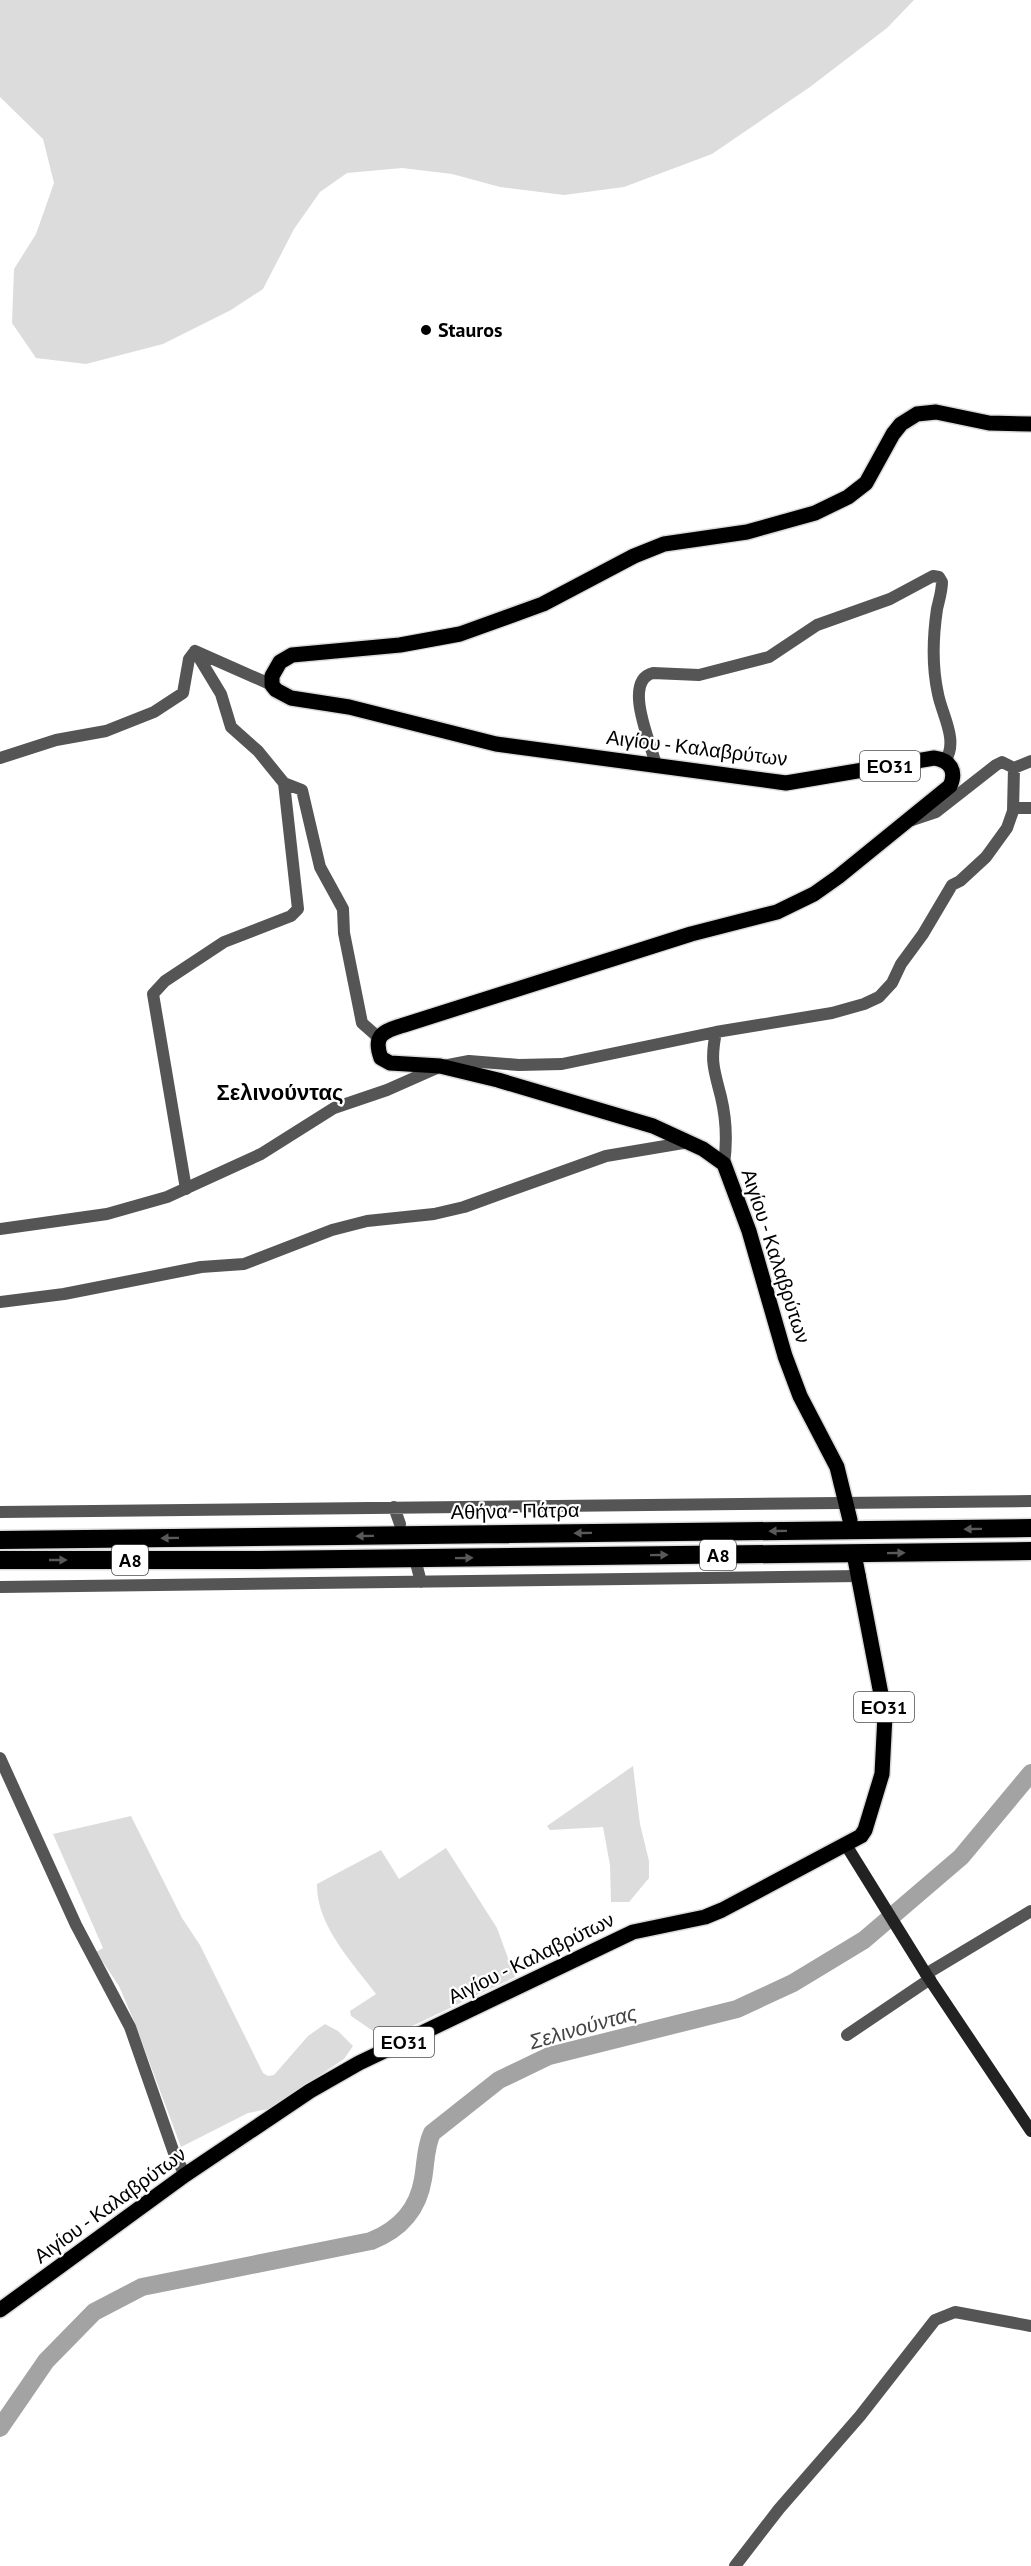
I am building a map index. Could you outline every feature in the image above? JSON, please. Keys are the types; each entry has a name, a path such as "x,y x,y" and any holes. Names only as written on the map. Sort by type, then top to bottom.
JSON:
{"highway":[{"name":"Αθήνα - Πάτρα","path":"0,1540 1031,1528"},
{"name":"Α8","path":"0,1560 260,1560 1031,1551"}],"main road":[{"path":"272,685 274,669 292,655 400,645 460,634 543,603 634,556 664,544 747,532 815,513 848,497 866,483 893,434 901,424 917,414 936,412 989,423 1031,424"},
{"name":"Αιγίου - Καλαβρύτων","path":"272,685 276,690 291,698 349,707 474,740 786,783 934,758 945,761"},
{"name":"ΕΟ31","path":"379,1038 388,1030 405,1024 610,959 691,934 777,912 822,888 950,786 953,772 945,761"},
{"name":"Αιγίου - Καλαβρύτων","path":"379,1038 377,1044 381,1058 390,1063 440,1066 498,1080 653,1126 704,1149 724,1164 749,1231 785,1356 800,1396 837,1467 849,1512"},
{"name":"Αιγίου - Καλαβρύτων","path":"0,2310 185,2175 310,2091 358,2063 633,1932 705,1917 722,1910 846,1845 865,1830 882,1774 885,1714 855,1559"},
{"path":"846,1845 915,1956 1031,2131"}],"street":[{"path":"656,765 638,695 639,682 646,675 657,673 699,675 769,657 817,625 890,599 933,576 939,577 942,582 936,618 934,665 937,692 951,741 950,754 945,761"},
{"path":"195,651 272,685"},
{"path":"0,758 56,740 106,731 154,712 183,693 190,656 195,651"},
{"path":"195,651 221,694 231,727 265,758 284,783 302,790 320,867 343,909 344,933 362,1023 379,1038"},
{"path":"902,824 936,812 1002,762 1014,768 1031,761"},
{"path":"0,1229 112,1213 153,1202 261,1154 334,1108 387,1090 440,1066 469,1061 519,1065 562,1064 716,1032 832,1013 879,997 892,983 901,964 923,934 952,885 974,870 1001,838 1012,817 1014,768"},
{"path":"186,1189 153,994 165,981 224,942 296,913 284,783"},
{"path":"1013,808 1031,808"},
{"path":"716,1032 712,1049 713,1073 723,1113 726,1148 724,1164"},
{"path":"0,1302 64,1294 201,1267 244,1264 332,1230 366,1221 454,1209 606,1156 689,1142"},
{"path":"0,1512 606,1504 849,1512 1031,1501"},
{"path":"394,1507 400,1524"},
{"path":"416,1563 421,1582"},
{"path":"0,1587 860,1576"},
{"path":"0,1758 76,1925 130,2027 174,2153 185,2175"},
{"path":"846,2035 928,1976 1031,1911"},
{"path":"735,2566 779,2509 860,2416 935,2320 955,2312 1031,2326"}],"shaded area":[{"path":"0,0 914,0 887,28 810,87 712,154 624,187 564,195 500,187 452,174 402,168 347,173 320,192 294,229 263,289 231,310 163,344 86,364 36,358 12,323 14,269 36,234 54,183 43,139 0,97"},
{"path":"633,1766 640,1824 649,1861 649,1878 629,1902 611,1902 610,1865 603,1827 550,1830 547,1826"},
{"path":"131,1816 182,1918 200,1945 263,2073 268,2076 274,2075 308,2036 325,2024 338,2031 353,2046 344,2059 269,2109 248,2113 181,2147 119,1986 96,1952 103,1948 53,1834"},
{"path":"446,1848 497,1928 515,1977 385,2039 351,2016 350,2011 376,1994 329,1929 318,1899 317,1884 381,1850 399,1879"}],"waterway":[{"name":"Σελινούντας","path":"0,2428 46,2361 94,2312 142,2287 371,2241 390,2231 406,2218 417,2200 432,2133 499,2080 549,2056 737,2009 793,1983 864,1940 961,1857 1031,1773"}],"place":[{"name":"Stauros","path":"426,330"}],"district":[{"name":"Σελινούντας","path":"280,1092"}]}
